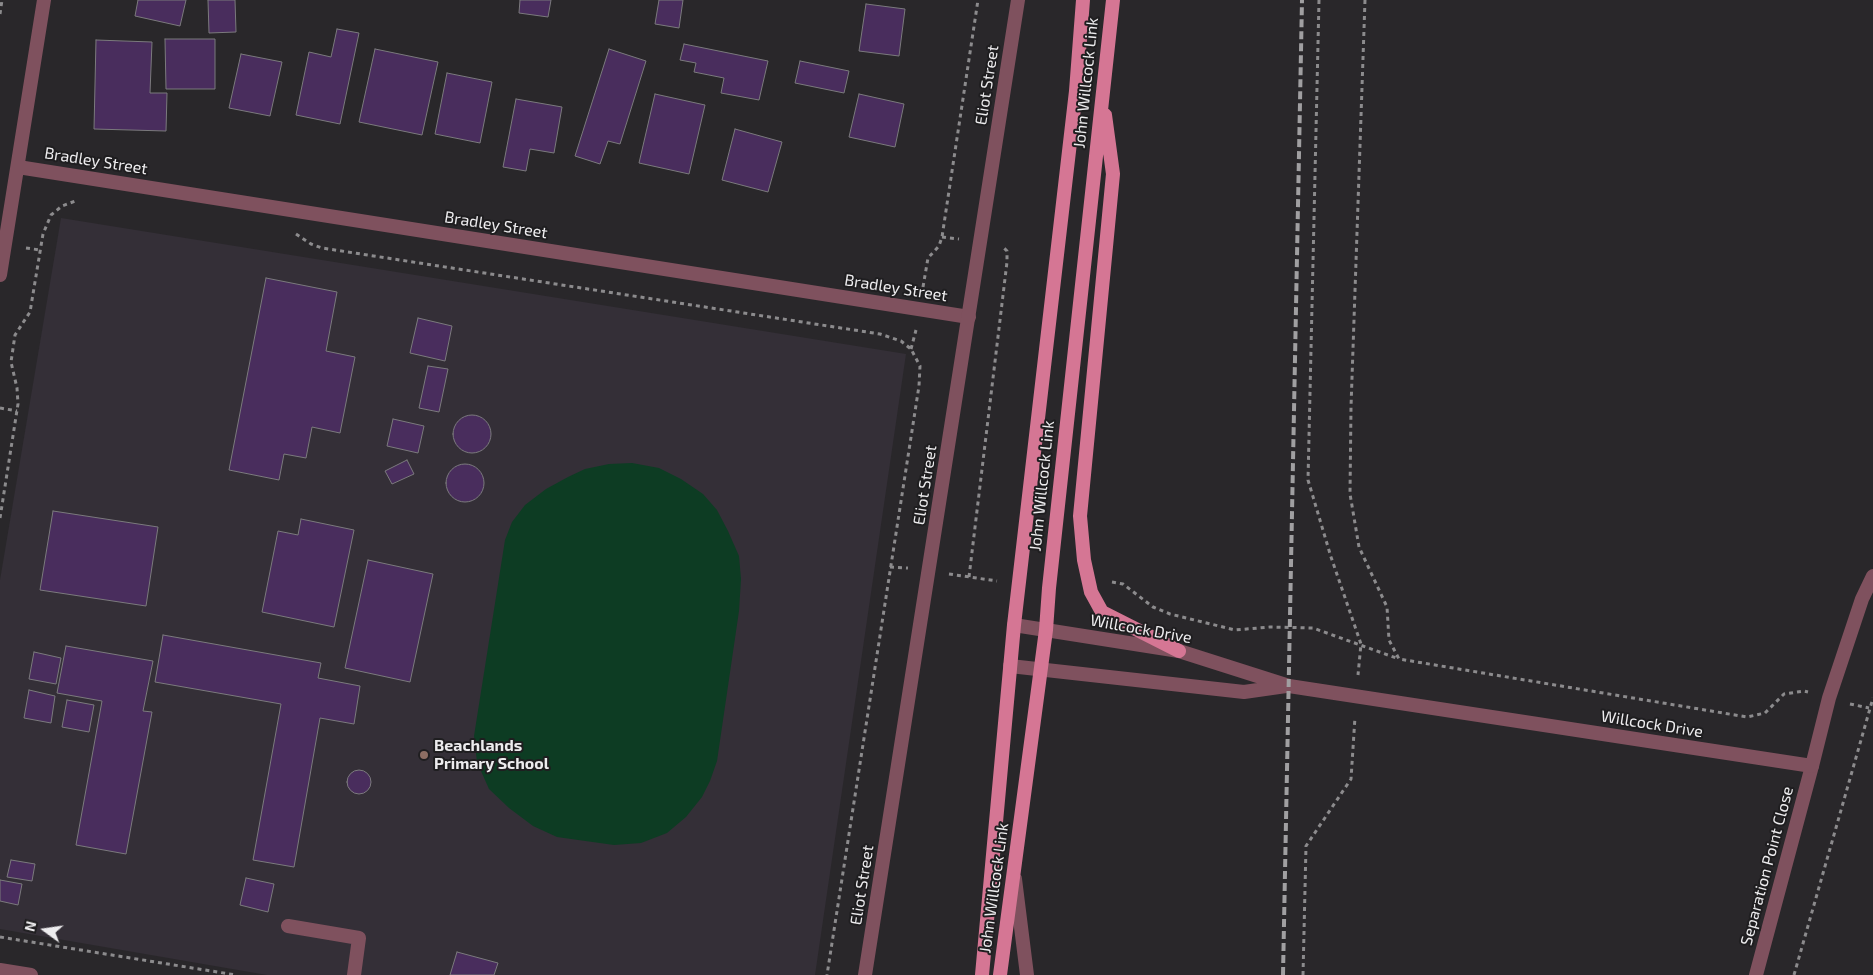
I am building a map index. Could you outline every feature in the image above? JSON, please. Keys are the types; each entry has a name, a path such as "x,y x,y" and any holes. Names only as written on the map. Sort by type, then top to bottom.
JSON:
{"main road":[{"name":"John Willcock Link","path":"982,975 1014,625 1076,91 1082,0"},
{"name":"John Willcock Link","path":"1000,975 1046,630 1050,578 1113,0"},
{"path":"1102,92 1113,174 1080,516 1084,560 1092,592 1102,612 1179,651"}],"street":[{"path":"0,275 44,0"},
{"name":"Eliot Street","path":"866,975 1018,0"},
{"name":"Bradley Street","path":"18,167 969,317"},
{"path":"1812,766 1829,698 1862,599 1873,576"},
{"name":"Willcock Drive","path":"1014,625 1179,651 1289,686 1812,766"},
{"name":"Willcock Drive","path":"1010,666 1244,692 1289,686"},
{"name":"Separation Point Close","path":"1756,975 1812,766"},
{"path":"1014,871 1027,975"},
{"path":"288,926 359,938 354,975"},
{"path":"0,970 31,975"}],"path":[{"path":"0,14 2,0"},
{"path":"923,285 928,258 940,246 942,237 978,0"},
{"path":"1303,975 1306,846 1351,779 1361,644 1308,480 1318,0"},
{"path":"1365,0 1351,407 1350,494 1358,547 1387,607 1389,640 1400,659"},
{"path":"0,518 17,411 17,388 11,362 15,335 30,312 43,234 51,215 62,206 85,199"},
{"path":"290,232 299,235 310,244 322,248 880,334 901,341 911,349 920,366 919,386 827,975"},
{"path":"942,237 961,239"},
{"path":"969,577 1007,262 1007,251 1004,246 998,244"},
{"path":"23,248 40,250"},
{"path":"911,349 916,332"},
{"path":"0,408 17,411"},
{"path":"890,566 909,568"},
{"path":"946,574 996,581"},
{"path":"1106,582 1123,584 1153,607 1170,614 1235,630 1270,627 1312,628 1400,659 1747,717 1765,714 1784,694 1804,691"},
{"path":"1794,975 1873,698"},
{"path":"1853,705 1869,708"},
{"path":"0,937 236,975"}],"shaded area":[{"name":"Beachlands Primary School","path":"61,218 906,354 815,975 267,975 0,929 0,580"}],"green space":[{"path":"632,463 659,468 681,479 703,494 717,510 728,531 739,556 741,579 739,611 717,761 710,781 702,797 686,817 667,833 641,843 614,845 557,837 533,826 509,808 489,789 477,762 474,736 505,540 512,522 525,505 546,489 568,477 585,469 609,464"}],"building":[{"path":"138,0 186,0 180,26 135,16"},
{"path":"208,0 235,0 236,32 209,33"},
{"path":"520,0 551,0 548,17 519,13"},
{"path":"659,0 683,0 679,28 655,24"},
{"path":"866,4 905,9 899,56 859,51"},
{"path":"337,29 359,33 340,124 296,115 309,52 331,57"},
{"path":"165,39 215,39 215,89 166,89"},
{"path":"96,40 152,42 150,93 167,93 166,131 94,129"},
{"path":"684,44 768,61 759,100 721,93 724,78 694,72 696,63 680,60"},
{"path":"375,49 438,62 422,135 359,122"},
{"path":"609,49 646,61 620,144 608,141 600,164 575,156"},
{"path":"241,54 282,62 270,116 229,108"},
{"path":"800,61 849,71 844,93 795,83"},
{"path":"447,73 492,82 480,143 435,134"},
{"path":"655,94 705,105 689,174 639,163"},
{"path":"859,94 904,104 895,147 849,137"},
{"path":"516,99 562,107 554,153 530,149 526,171 503,167"},
{"path":"735,129 782,142 768,192 722,180"},
{"path":"266,278 337,292 326,351 355,357 340,433 312,427 306,458 284,454 279,480 229,470"},
{"path":"418,318 452,326 445,361 410,353"},
{"path":"428,366 448,369 439,412 419,408"},
{"path":"472,415 485,421 491,434 485,447 472,453 459,447 453,434 459,421"},
{"path":"393,419 424,426 418,453 387,446"},
{"path":"407,460 414,474 392,484 385,471"},
{"path":"465,464 478,470 484,483 478,496 465,502 452,496 446,483 452,470"},
{"path":"53,511 158,527 146,606 40,590"},
{"path":"301,519 354,530 334,627 262,612 278,531 298,535"},
{"path":"368,560 433,574 410,682 345,668"},
{"path":"163,635 321,663 318,678 360,686 354,724 320,718 294,867 253,860 281,704 155,682"},
{"path":"66,646 153,661 143,711 152,712 126,854 76,845 102,701 57,693"},
{"path":"34,652 61,658 56,684 29,679"},
{"path":"29,690 55,696 51,723 24,718"},
{"path":"67,700 94,705 89,732 62,727"},
{"path":"359,770 368,773 371,782 368,791 359,794 350,791 347,782 350,773"},
{"path":"11,860 35,864 32,881 7,877"},
{"path":"246,878 274,884 268,912 240,905"},
{"path":"0,880 22,884 18,905 0,901"},
{"path":"457,952 498,963 494,975 450,975"}],"railway":[{"path":"1283,975 1302,0"}],"place":[{"name":"Beachlands Primary School","path":"424,755"}]}
